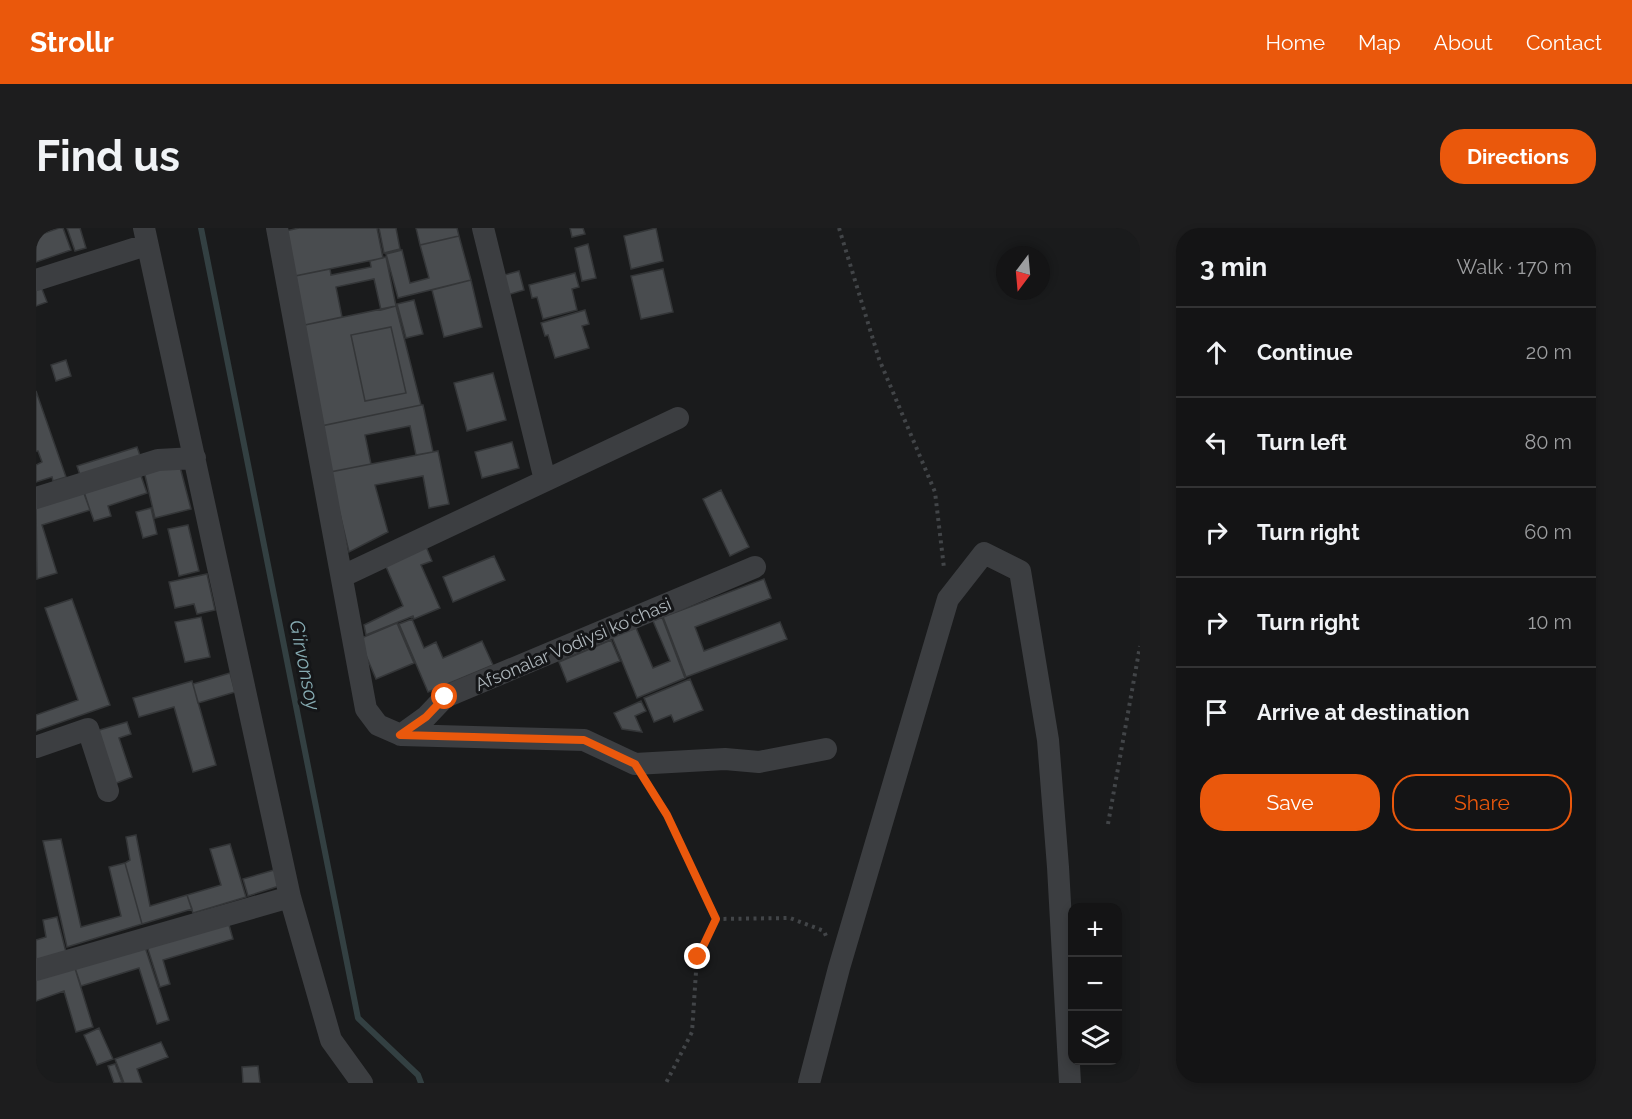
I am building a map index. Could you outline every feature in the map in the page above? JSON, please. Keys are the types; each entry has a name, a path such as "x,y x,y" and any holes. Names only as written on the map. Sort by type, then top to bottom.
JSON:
{"street":[{"path":"277,228 366,709 378,725 400,735 584,740 635,764 725,759 759,762 826,749"},
{"path":"483,228 545,480"},
{"path":"36,280 145,236 290,897 331,1040 362,1083"},
{"path":"343,576 678,418"},
{"path":"36,498 158,460 195,458"},
{"path":"809,1083 839,968 948,599 984,553 1020,571 1048,740 1058,867 1070,1083"},
{"name":"Afsonalar Vodiysi koʻchasi","path":"400,735 426,717 445,697 755,567"},
{"path":"36,747 88,729 108,791"},
{"path":"36,970 290,897"}],"path":[{"path":"839,228 879,359 935,492 948,599"},
{"path":"1108,824 1140,646"},
{"path":"635,764 667,815 716,919"},
{"path":"716,919 790,918 824,931 839,968"},
{"path":"666,1083 692,1032 698,957 716,919"}],"building":[{"path":"63,228 71,250 36,262 36,236"},
{"path":"67,228 80,228 86,248 75,251"},
{"path":"299,228 377,228 383,258 290,277 281,232"},
{"path":"379,228 396,228 400,249 384,253"},
{"path":"416,228 457,228 459,236 420,245"},
{"path":"570,228 583,228 585,234 572,237"},
{"path":"656,228 663,261 631,269 624,236"},
{"path":"459,236 471,280 398,298 386,254 402,250 410,283 429,278 420,245"},
{"path":"588,244 596,278 582,281 575,248"},
{"path":"386,257 396,306 381,310 374,279 336,287 342,317 300,326 290,277 330,269 331,275 371,267 370,261"},
{"path":"663,269 673,312 641,319 631,276"},
{"path":"519,271 524,290 507,295 501,276"},
{"path":"575,273 579,287 572,289 577,310 543,319 537,297 532,298 529,285"},
{"path":"471,280 482,327 444,337 432,290"},
{"path":"40,284 47,302 36,306 36,285"},
{"path":"414,300 423,334 406,338 397,304"},
{"path":"396,306 421,405 321,426 300,326","holes":["391,327 406,393 365,401 351,335"]},
{"path":"585,310 589,324 582,326 589,348 555,358 548,335 545,336 541,323"},
{"path":"391,327 406,393 365,401 351,335"},
{"path":"66,360 71,376 56,381 51,365"},
{"path":"493,373 506,420 467,431 454,383"},
{"path":"36,391 66,477 53,481 52,477 36,482 36,465 42,462 36,451"},
{"path":"423,405 433,452 416,455 410,426 365,435 371,464 330,472 321,426"},
{"path":"512,442 519,468 482,478 475,452"},
{"path":"137,447 142,461 82,481 77,466"},
{"path":"438,451 449,504 429,508 423,476 375,485 388,532 349,552 330,472"},
{"path":"179,463 191,509 155,518 144,471"},
{"path":"139,470 147,493 108,506 111,516 94,521 82,488"},
{"path":"721,490 749,547 730,556 703,499"},
{"path":"84,492 90,510 42,525 57,573 37,579 36,507"},
{"path":"151,508 157,534 143,538 136,512"},
{"path":"188,525 199,571 179,576 168,529"},
{"path":"425,544 432,561 421,565 440,608 366,635 364,625 403,606 384,562"},
{"path":"494,556 505,580 453,602 443,577"},
{"path":"207,574 215,610 197,614 194,604 175,608 169,582"},
{"path":"764,579 771,598 695,627 704,651 780,622 787,639 686,677 663,617"},
{"path":"72,599 110,705 36,731 36,715 78,700 45,608"},
{"path":"201,617 210,657 185,662 175,622"},
{"path":"662,617 685,678 637,698 612,637 636,628 653,668 670,661 653,621"},
{"path":"412,619 424,648 436,642 443,658 482,641 493,665 428,692 399,624"},
{"path":"397,623 414,663 376,679 359,639"},
{"path":"611,640 620,661 567,682 559,662"},
{"path":"230,673 235,692 198,703 193,684"},
{"path":"690,679 703,710 674,722 671,715 654,722 644,698"},
{"path":"192,681 216,765 193,772 174,707 139,717 133,698"},
{"path":"641,701 646,711 635,716 642,732 622,729 614,713"},
{"path":"127,722 131,734 119,738 132,777 114,784 96,731"},
{"path":"136,835 150,906 187,895 192,909 142,924 125,863 130,860 126,837"},
{"path":"61,839 81,927 121,916 109,867 125,863 142,924 67,947 43,841"},
{"path":"230,844 246,897 193,913 187,895 221,885 210,849"},
{"path":"274,870 279,886 248,896 243,879"},
{"path":"57,917 66,952 36,962 36,940 46,937 43,920"},
{"path":"227,918 233,939 163,960 170,984 160,987 146,943"},
{"path":"144,944 169,1020 157,1024 139,968 81,986 74,965"},
{"path":"74,965 93,1027 76,1032 64,991 36,1001 36,979"},
{"path":"99,1028 113,1059 97,1065 84,1035"},
{"path":"161,1042 168,1057 137,1069 142,1083 124,1083 115,1059"},
{"path":"115,1064 122,1082 114,1083 108,1066"},
{"path":"258,1066 260,1083 243,1083 242,1067"}],"waterway":[{"name":"G‘irvonsoy","path":"201,228 358,1018 418,1075 421,1083"}],"route":[{"path":"445,697 426,717 400,735 584,740 635,764 667,815 716,919 698,957"}]}
